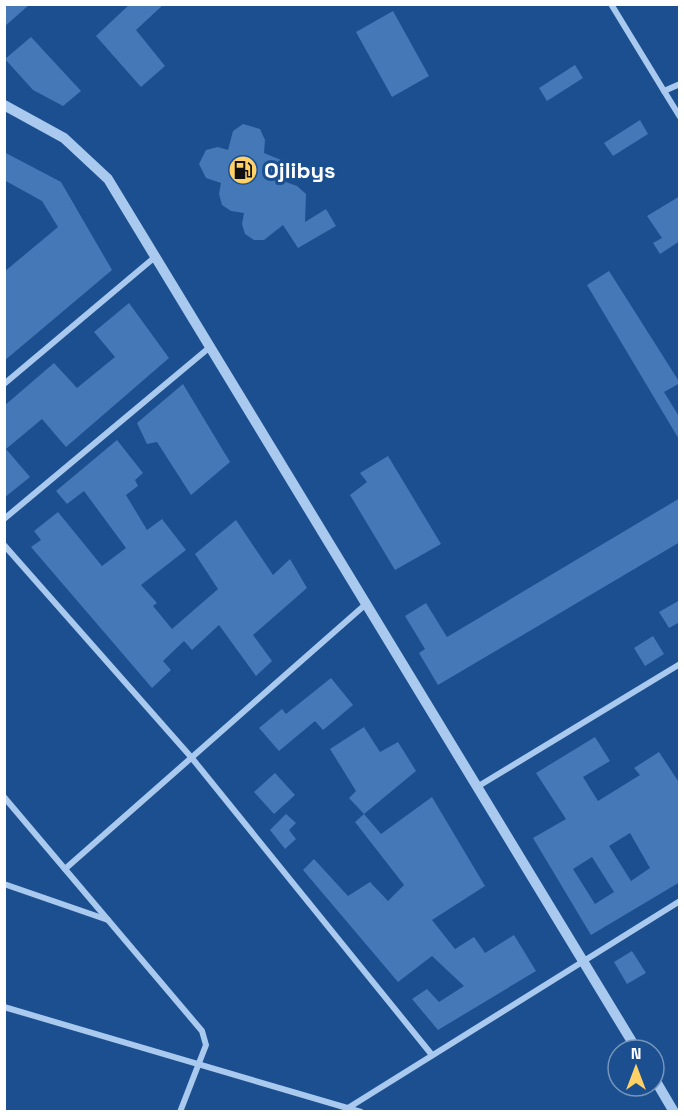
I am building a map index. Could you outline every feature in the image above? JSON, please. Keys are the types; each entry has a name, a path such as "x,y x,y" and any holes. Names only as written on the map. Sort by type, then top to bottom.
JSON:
{"street":[{"path":"611,4 680,117"},
{"path":"664,91 680,84"},
{"path":"4,105 64,138 108,179 630,1038"},
{"path":"4,384 155,257"},
{"path":"4,519 210,347"},
{"path":"4,546 191,757 432,1055"},
{"path":"65,869 366,604"},
{"path":"477,787 680,664"},
{"path":"4,797 202,1031 206,1046 180,1112"},
{"path":"4,884 109,921"},
{"path":"348,1108 680,901"},
{"path":"4,1007 361,1112"},
{"path":"666,1098 674,1112"}],"building":[{"path":"4,4 30,4 4,27"},
{"path":"130,4 164,4 136,30 165,66 141,87 96,36"},
{"path":"393,11 429,76 392,97 356,32"},
{"path":"31,37 81,91 63,106 33,90 5,59"},
{"path":"575,65 583,78 547,101 539,88"},
{"path":"640,120 648,134 613,156 604,143"},
{"path":"243,124 260,129 265,140 264,153 281,160 286,171 286,182 297,186 306,194 305,222 326,209 336,226 298,248 283,225 264,240 254,240 245,234 242,224 244,213 231,211 222,205 219,194 221,183 206,178 199,164 206,150 218,147 228,150 233,131"},
{"path":"4,152 61,182 112,270 4,361 4,272 58,227 42,201 4,180"},
{"path":"680,196 680,241 660,254 653,243 662,238 647,216"},
{"path":"609,271 680,383 664,392 680,418 680,441 587,285"},
{"path":"129,303 169,358 66,447 42,419 6,449 30,477 4,498 4,406 54,363 77,388 115,357 94,332"},
{"path":"183,384 230,462 191,495 157,442 147,444 137,423"},
{"path":"117,440 143,473 135,480 138,486 126,495 147,530 162,519 186,550 141,585 157,603 153,606 172,629 218,589 195,554 236,520 273,575 290,559 307,588 253,635 272,661 256,676 219,625 192,650 184,641 163,661 171,670 152,688 31,547 41,540 34,531 58,512 102,566 126,548 84,491 67,504 56,491"},
{"path":"388,456 441,544 395,570 350,495 367,482 360,473"},
{"path":"680,498 680,542 438,685 419,653 425,649 405,616 426,603 447,637"},
{"path":"680,600 680,622 669,628 659,612"},
{"path":"653,636 664,654 645,666 634,648"},
{"path":"331,678 353,705 323,730 315,721 279,751 259,728 282,709 286,714"},
{"path":"364,727 380,752 398,742 416,771 364,814 349,798 356,791 330,749"},
{"path":"595,737 610,761 583,777 598,801 640,775 634,768 659,752 680,784 680,882 591,935 533,838 566,819 536,773","holes":["630,833 650,868 631,881 609,846","592,857 614,892 595,904 573,869"]},
{"path":"275,773 295,795 274,814 254,792"},
{"path":"432,797 485,886 432,920 455,949 474,937 485,953 514,935 536,971 438,1030 412,999 427,989 439,1002 464,986 432,956 398,982 303,870 314,859 348,896 370,882 388,901 404,885 355,822 364,814 381,834"},
{"path":"286,814 296,823 289,830 296,839 285,849 270,830"},
{"path":"632,951 646,973 627,984 614,962"}],"place":[{"name":"Ojlibys","path":"243,170"}]}
